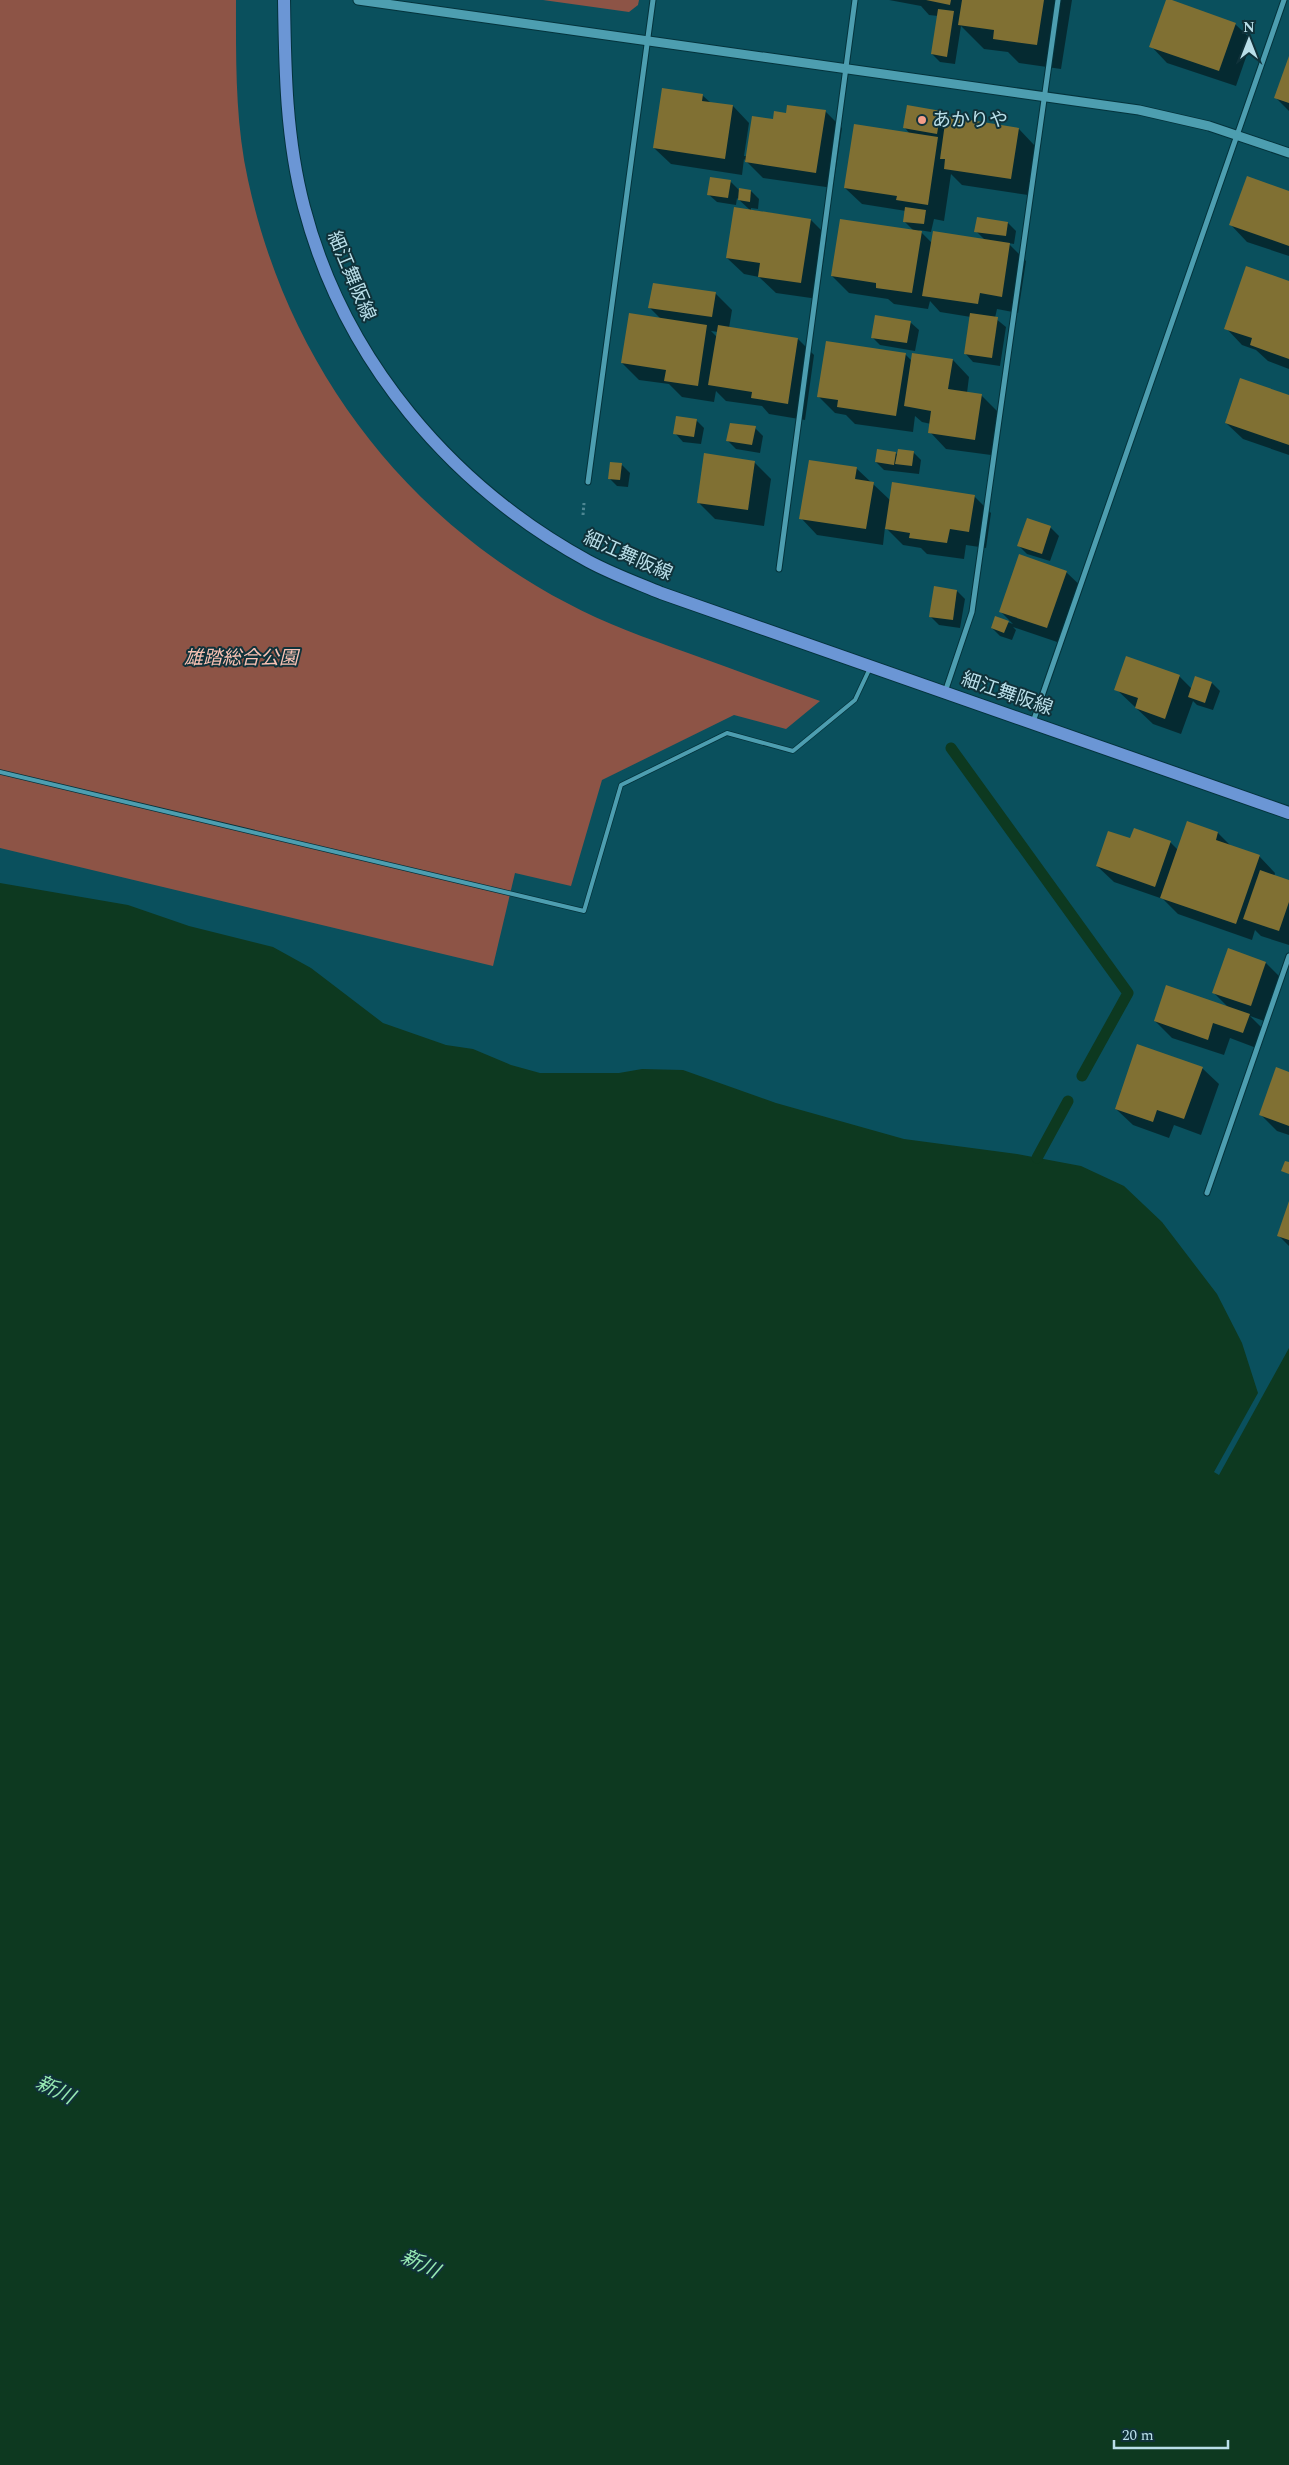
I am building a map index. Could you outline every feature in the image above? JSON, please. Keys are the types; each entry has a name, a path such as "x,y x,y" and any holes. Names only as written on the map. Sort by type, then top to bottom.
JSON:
{"main road":[{"name":"細江舞阪線","path":"284,0 285,92 289,130 304,207 329,281 364,350 409,414 435,444 492,498 523,521 590,562 661,593 1289,813"}],"street":[{"path":"358,0 1045,96 1175,116 1289,153"},
{"path":"588,482 653,0"},
{"path":"780,569 855,0"},
{"path":"945,692 972,612 1058,0"},
{"path":"1033,723 1284,0"},
{"path":"1207,1193 1289,956"}],"lane":[{"path":"0,772 584,911 621,785 727,733 793,751 855,700 870,666"}],"green space":[{"name":"雄踏総合公園","path":"0,0 236,0 238,113 248,180 266,247 291,311 323,371 360,428 404,479 453,526 508,568 596,618 820,701 786,729 734,715 602,780 571,886 515,873 493,966 0,848"},
{"path":"543,0 639,0 638,5 629,12"}],"water":[{"name":"新川","path":"0,883 128,905 189,926 273,947 311,968 383,1023 446,1045 473,1049 511,1065 540,1073 619,1073 642,1069 683,1070 776,1103 904,1139 1017,1154 1081,1166 1124,1186 1162,1222 1217,1294 1242,1343 1258,1393 1214,1472 1219,1475 1289,1348 1289,2465 0,2465"}],"building":[{"path":"926,0 951,0 950,5"},
{"path":"962,0 1044,0 1037,45 993,39 994,30 958,25"},
{"path":"1166,0 1172,0 1236,23 1219,71 1149,47"},
{"path":"938,9 954,11 947,57 931,54"},
{"path":"1289,56 1289,103 1274,98"},
{"path":"662,88 703,94 702,101 733,105 725,159 653,148"},
{"path":"787,105 826,110 816,173 745,162 752,116 773,119 774,111 786,113"},
{"name":"あかりや","path":"907,105 941,111 937,134 903,128"},
{"path":"946,116 1019,128 1011,179 944,169 945,159 940,159"},
{"path":"854,124 938,137 928,205 896,200 897,196 844,188"},
{"path":"1247,176 1289,191 1289,246 1229,225"},
{"path":"710,177 731,180 728,198 707,195"},
{"path":"739,188 751,190 750,202 738,200"},
{"path":"734,207 811,219 801,283 758,277 760,263 726,258"},
{"path":"905,207 926,210 924,224 903,222"},
{"path":"977,217 1008,222 1006,236 974,232"},
{"path":"840,219 922,231 912,293 876,288 876,283 831,276"},
{"path":"933,231 1010,243 1002,297 980,293 978,304 922,296"},
{"path":"1246,266 1289,281 1289,359 1250,345 1252,338 1224,329"},
{"path":"653,283 716,292 712,317 648,308"},
{"path":"629,313 707,325 698,386 664,381 666,370 621,363"},
{"path":"970,313 998,317 992,358 964,354"},
{"path":"875,315 911,321 907,343 871,338"},
{"path":"718,325 798,338 788,404 751,398 752,392 708,385"},
{"path":"826,341 906,353 896,416 837,407 838,400 817,397"},
{"path":"912,353 953,359 948,389 982,394 975,440 928,433 931,411 904,406"},
{"path":"1240,378 1289,395 1289,445 1225,423"},
{"path":"676,416 697,419 694,437 673,434"},
{"path":"730,423 756,426 752,445 726,441"},
{"path":"877,449 896,452 894,465 875,462"},
{"path":"898,449 914,451 912,466 895,464"},
{"path":"704,453 755,461 748,510 697,503"},
{"path":"809,460 857,467 855,479 874,482 866,529 799,519"},
{"path":"610,462 622,463 620,480 608,479"},
{"path":"892,482 975,495 969,532 950,529 947,543 909,538 910,533 885,529"},
{"path":"1027,518 1051,526 1042,554 1017,546"},
{"path":"1019,554 1067,571 1047,628 999,612"},
{"path":"934,586 957,590 953,620 929,617"},
{"path":"995,616 1009,621 1004,633 991,628"},
{"path":"1126,656 1180,675 1165,719 1135,708 1138,698 1114,690"},
{"path":"1195,676 1212,682 1205,703 1188,697"},
{"path":"1187,821 1218,832 1216,840 1260,855 1236,924 1160,898"},
{"path":"1134,828 1171,841 1155,887 1096,866 1108,831 1130,838"},
{"path":"1260,870 1289,880 1289,902 1279,931 1243,919"},
{"path":"1228,948 1266,962 1251,1006 1212,993"},
{"path":"1166,985 1250,1014 1243,1033 1213,1023 1208,1040 1154,1021"},
{"path":"1137,1044 1203,1067 1184,1119 1157,1110 1153,1122 1115,1109"},
{"path":"1276,1067 1289,1072 1289,1126 1259,1115"},
{"path":"1285,1161 1289,1162 1289,1174 1281,1171"},
{"path":"1289,1201 1289,1240 1277,1236"}],"waterway":[{"path":"951,748 1128,993 1082,1076"},
{"path":"1037,1158 1068,1101"}],"place":[{"name":"あかりや","path":"922,120"}]}
